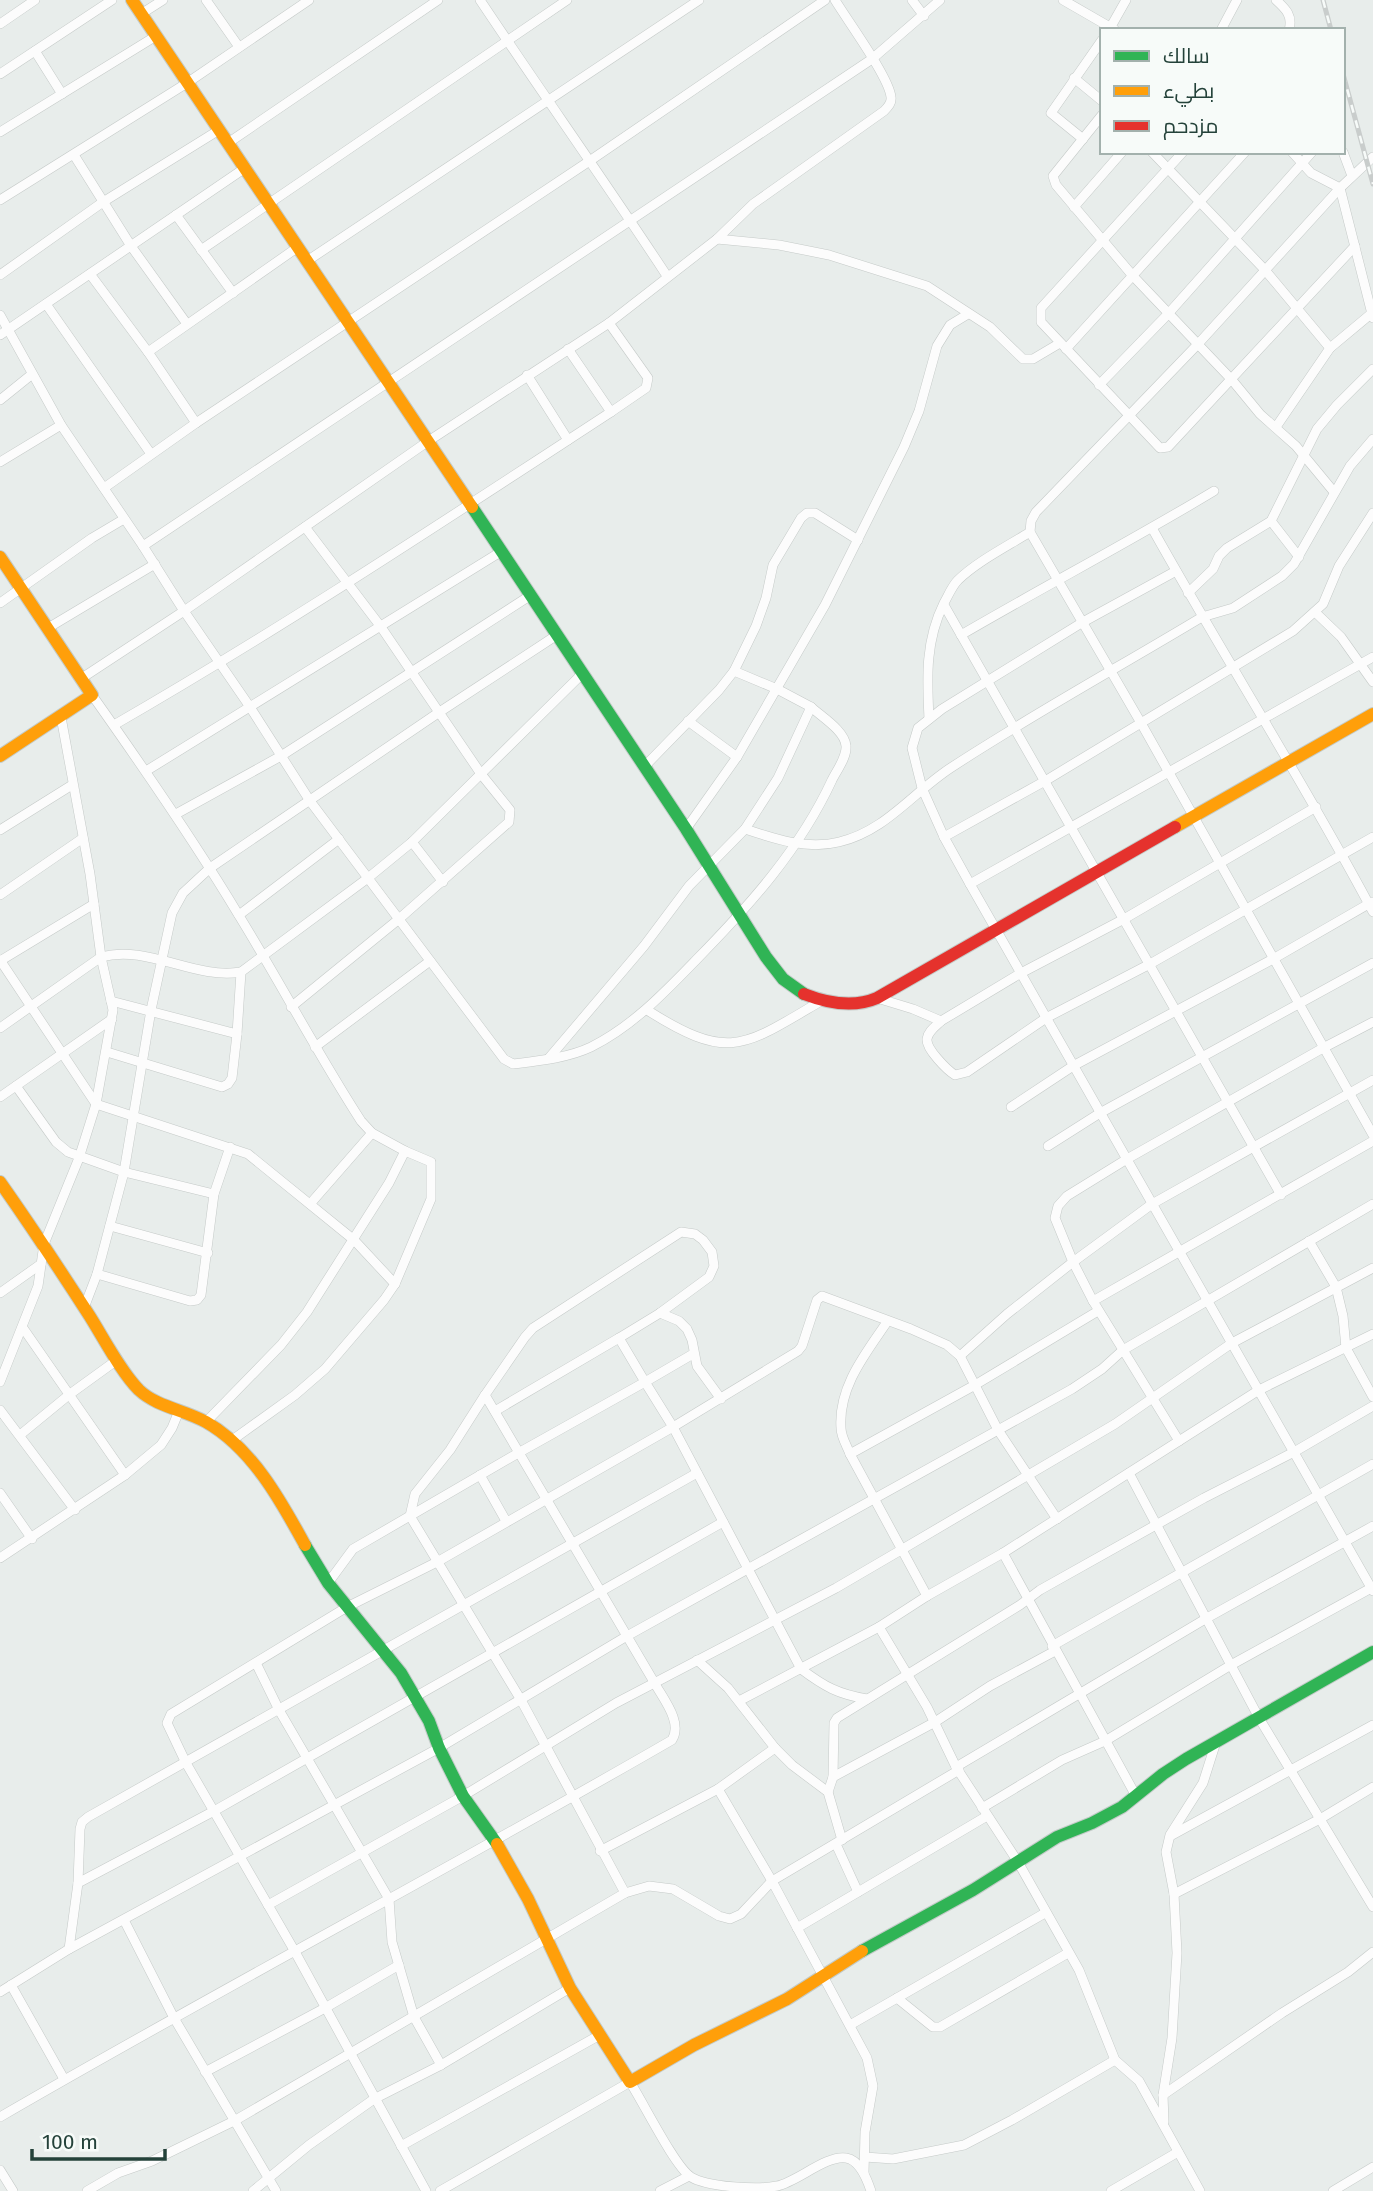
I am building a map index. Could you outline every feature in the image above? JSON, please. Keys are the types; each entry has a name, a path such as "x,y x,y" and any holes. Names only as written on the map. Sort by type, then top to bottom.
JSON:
{"street":[{"path":"0,24 35,0"},
{"path":"0,74 111,0"},
{"path":"132,0 583,673 686,829 739,916 783,979 801,993 821,1001 863,1004 877,998 1373,714"},
{"path":"141,14 163,0"},
{"path":"206,0 239,47"},
{"path":"0,200 187,83 309,0"},
{"path":"228,143 438,0"},
{"path":"480,0 548,102 591,160 667,276"},
{"path":"201,250 567,0"},
{"path":"307,261 699,0"},
{"path":"104,488 150,454 591,160 825,0"},
{"path":"82,678 184,611 427,442 609,323 717,239 753,204 855,133 890,105 892,97 835,0"},
{"path":"912,0 924,16"},
{"path":"143,546 872,59 940,0"},
{"path":"1063,0 1110,28"},
{"path":"1112,28 1126,0"},
{"path":"1222,28 1237,0"},
{"path":"1276,0 1289,13 1289,28"},
{"path":"0,132 156,36"},
{"path":"1083,139 1051,113 1100,43"},
{"path":"35,51 62,94"},
{"path":"1074,78 1100,99"},
{"path":"1100,118 1053,176 1056,185 1133,276 1334,492"},
{"path":"0,275 103,202 219,130"},
{"path":"1073,207 1120,154"},
{"path":"1154,154 1265,270 1330,348"},
{"path":"1181,154 1041,308 1041,322 1160,448 1164,449 1232,380 1355,246"},
{"path":"717,239 804,249 861,263 927,286 990,327 1023,359 1032,359 1063,346 1133,276 1243,154"},
{"path":"1276,427 1330,348 1372,315 1340,188 1311,173 1294,154"},
{"path":"1099,385 1236,240 1310,154"},
{"path":"1344,154 1352,176"},
{"path":"74,155 131,246 187,324"},
{"path":"1373,157 1340,188 1198,344 1036,512 1030,531 1373,1135"},
{"path":"4,332 244,168"},
{"path":"176,215 233,293"},
{"path":"148,352 298,247"},
{"path":"90,274 196,423"},
{"path":"46,304 150,454"},
{"path":"686,829 737,757 825,605 914,425 937,346 950,325 968,314"},
{"path":"0,315 4,332 61,425 310,801 503,1059 513,1064 590,1047 647,1010 739,916 797,844 826,793 846,752 846,743 841,734 811,707 734,671"},
{"path":"114,725 220,664 349,583 646,388 648,378 609,323"},
{"path":"568,349 611,412"},
{"path":"1188,593 1209,573 1227,548 1272,521 1317,429 1373,369"},
{"path":"0,400 31,375"},
{"path":"527,375 568,440"},
{"path":"0,462 61,425"},
{"path":"746,829 797,844 836,843 853,838 894,815 922,788 959,762 1202,617 1233,608 1282,576 1299,556 1350,466 1373,439"},
{"path":"961,635 1214,491"},
{"path":"644,766 719,690 734,671 756,626 766,598 773,565 801,517 807,513 815,513 858,540"},
{"path":"944,837 1045,781 1293,631 1316,612 1328,596 1339,566 1373,513"},
{"path":"0,603 92,538 124,519"},
{"path":"1272,521 1299,556"},
{"path":"291,1007 443,882 509,822 511,816 510,810 481,774 381,627 305,527"},
{"path":"1011,1107 1073,1066 1372,906 1152,528"},
{"path":"929,719 929,644 936,620 955,583 972,568 1030,531"},
{"path":"146,771 502,551"},
{"path":"0,557 176,814 361,1121 372,1133 431,1162 431,1199 395,1284 325,1369 295,1395 231,1441"},
{"path":"48,628 155,564"},
{"path":"797,1928 858,1892 1062,1760 1105,1741 1231,1665 1372,1589 944,837 922,788 912,748 918,728 929,719 1083,622 1176,571"},
{"path":"176,814 281,756 531,595"},
{"path":"944,605 1281,1195"},
{"path":"1316,612 1341,637 1373,682"},
{"path":"84,1308 97,1274 124,1172 161,960 172,913 183,893 210,868 438,712 557,635"},
{"path":"970,884 1373,657"},
{"path":"0,1028 101,957 113,954 137,955 222,974 241,972 412,842 583,673"},
{"path":"0,756 92,695"},
{"path":"549,1058 644,946 707,865 746,829 778,778 811,707"},
{"path":"0,1382 38,1286 44,1244 79,1158 96,1104 113,1019 61,717"},
{"path":"688,721 737,757"},
{"path":"0,830 72,785"},
{"path":"1316,807 1124,919 1021,973 941,1021 930,1030 927,1039 929,1046 948,1070 955,1074 967,1072 1046,1018 1150,964 1373,837"},
{"path":"0,895 83,838"},
{"path":"239,915 339,839"},
{"path":"412,842 443,882"},
{"path":"94,904 0,961 96,1104 230,1147 256,1159 354,1240 395,1284"},
{"path":"315,1047 430,961"},
{"path":"1048,1146 1100,1113 1373,963"},
{"path":"107,1052 222,1087 232,1078 241,972"},
{"path":"877,998 941,1021"},
{"path":"111,1001 237,1034"},
{"path":"647,1010 676,1028 703,1040 731,1044 745,1042 771,1030 821,1001"},
{"path":"0,1097 113,1019"},
{"path":"1179,1441 1098,1311 1073,1262 1055,1218 1058,1206 1067,1196 1127,1160 1373,1022"},
{"path":"960,1356 1007,1314 1152,1204 1373,1080"},
{"path":"16,1086 56,1142 68,1152 124,1172 214,1194"},
{"path":"310,1204 372,1133"},
{"path":"1093,1301 1373,1141"},
{"path":"97,1274 190,1301 197,1300 201,1295 208,1253 214,1194 230,1147"},
{"path":"206,1422 281,1345 307,1312 389,1183 405,1151"},
{"path":"0,1182 44,1244 139,1390 147,1397 206,1422 247,1457 282,1503 328,1583 384,1650 416,1696 463,1796 495,1839 528,1899 570,1988 689,2176 707,2187 777,2186 835,2159 848,2158 864,2173 872,2191"},
{"path":"0,1992 69,1949 439,1748 628,1636 1072,1389 1102,1369 1123,1350 1373,1204"},
{"path":"110,1226 208,1253"},
{"path":"495,1411 619,1338 709,1277 714,1266 712,1252 703,1240 695,1234 681,1232 543,1321 524,1337 450,1450 415,1494 410,1516 521,1700 625,1893"},
{"path":"1309,1241 1336,1287 1346,1348 1373,1396"},
{"path":"0,1293 41,1264"},
{"path":"268,1905 463,1796 654,1682 836,1588 1080,1445 1152,1400 1232,1343 1373,1268"},
{"path":"426,2191 294,1950 186,1763 167,1723 168,1718 347,1607 437,1562 721,1399 798,1351 817,1300 822,1296 947,1345 960,1356 998,1430 1057,1519"},
{"path":"850,1454 975,1385 1098,1311"},
{"path":"660,1312 687,1328 697,1366 721,1399"},
{"path":"887,1322 856,1369 846,1390 841,1431 850,1454 927,1596"},
{"path":"23,1328 125,1475"},
{"path":"739,1702 879,1627 1003,1553 1259,1390 1373,1334"},
{"path":"619,1338 673,1427 801,1669 825,1687 841,1694 867,1699"},
{"path":"328,1583 353,1549 693,1354"},
{"path":"20,1435 117,1360"},
{"path":"0,2117 294,1950 672,1741 676,1733 675,1722 654,1682 485,1395"},
{"path":"858,1892 839,1842 828,1792 833,1777 834,1723 837,1718 1027,1599 1373,1406"},
{"path":"0,1410 75,1510"},
{"path":"0,1558 125,1475 161,1445 179,1411"},
{"path":"833,1777 934,1722 1054,1648 1373,1464"},
{"path":"69,1949 78,1883 80,1829 82,1822 88,1817 697,1473"},
{"path":"1129,1473 1259,1718 1373,1908"},
{"path":"481,1475 506,1521"},
{"path":"0,1493 32,1539"},
{"path":"78,1883 214,1811 723,1522"},
{"path":"88,2191 118,2173 152,2161 234,2122 625,1893 649,1886 673,1889 719,1916 730,1919 741,1914 772,1881 1207,1618 1373,1526"},
{"path":"1003,1553 1136,1796"},
{"path":"879,1627 934,1722 957,1768 1018,1862 1079,1970 1115,2060 1139,2081 1200,2191"},
{"path":"440,2191 694,2045 787,1999 873,1944 973,1890 1057,1837 1122,1808 1163,1774 1373,1652"},
{"path":"697,1660 713,1673 739,1702 775,1748 792,1765 828,1792"},
{"path":"256,1662 279,1710 388,1899 392,1942 414,2017 441,2065"},
{"path":"1170,1835 1373,1725"},
{"path":"1164,2127 1163,2095 1177,1993 1174,1894 1166,1852 1170,1835 1203,1783 1216,1742"},
{"path":"600,1851 718,1789 775,1748"},
{"path":"1174,1894 1320,1819 1373,1787"},
{"path":"718,1789 772,1881 850,2025 872,2074 873,2087 865,2132 864,2173"},
{"path":"850,2025 1045,1913"},
{"path":"124,1920 174,2018 276,2191"},
{"path":"1163,2095 1282,2012 1349,1972 1373,1952"},
{"path":"897,1998 933,2027 940,2027 1068,1953"},
{"path":"205,2072 326,2008 399,1965"},
{"path":"11,1985 64,2079"},
{"path":"253,2191 309,2145 374,2099 441,2065 570,1988"},
{"path":"401,2146 598,2036"},
{"path":"865,2157 893,2159 964,2145 1115,2060"},
{"path":"1111,2191 1178,2152"},
{"path":"1333,2191 1373,2167"},
{"path":"0,2170 13,2191"},
{"path":"660,2191 689,2176"}],"railway":[{"path":"1323,0 1330,28"},
{"path":"1345,81 1373,184"}],"traffic: fast":[{"path":"472,507 686,829 766,957 783,979 804,994"},
{"path":"305,1545 328,1583 401,1673 429,1721 463,1796 497,1844"},
{"path":"862,1951 973,1890 1057,1837 1122,1807 1186,1759 1373,1652"}],"traffic: slow":[{"path":"132,0 472,507"},
{"path":"0,557 92,695 0,756"},
{"path":"1175,827 1373,714"},
{"path":"0,1182 132,1383 146,1396 206,1422 237,1446 264,1477 305,1545"},
{"path":"497,1844 528,1899 570,1988 630,2082 694,2045 787,1999 862,1951"}],"traffic: jam":[{"path":"804,994 841,1003 859,1003 877,998 1175,827"}]}
